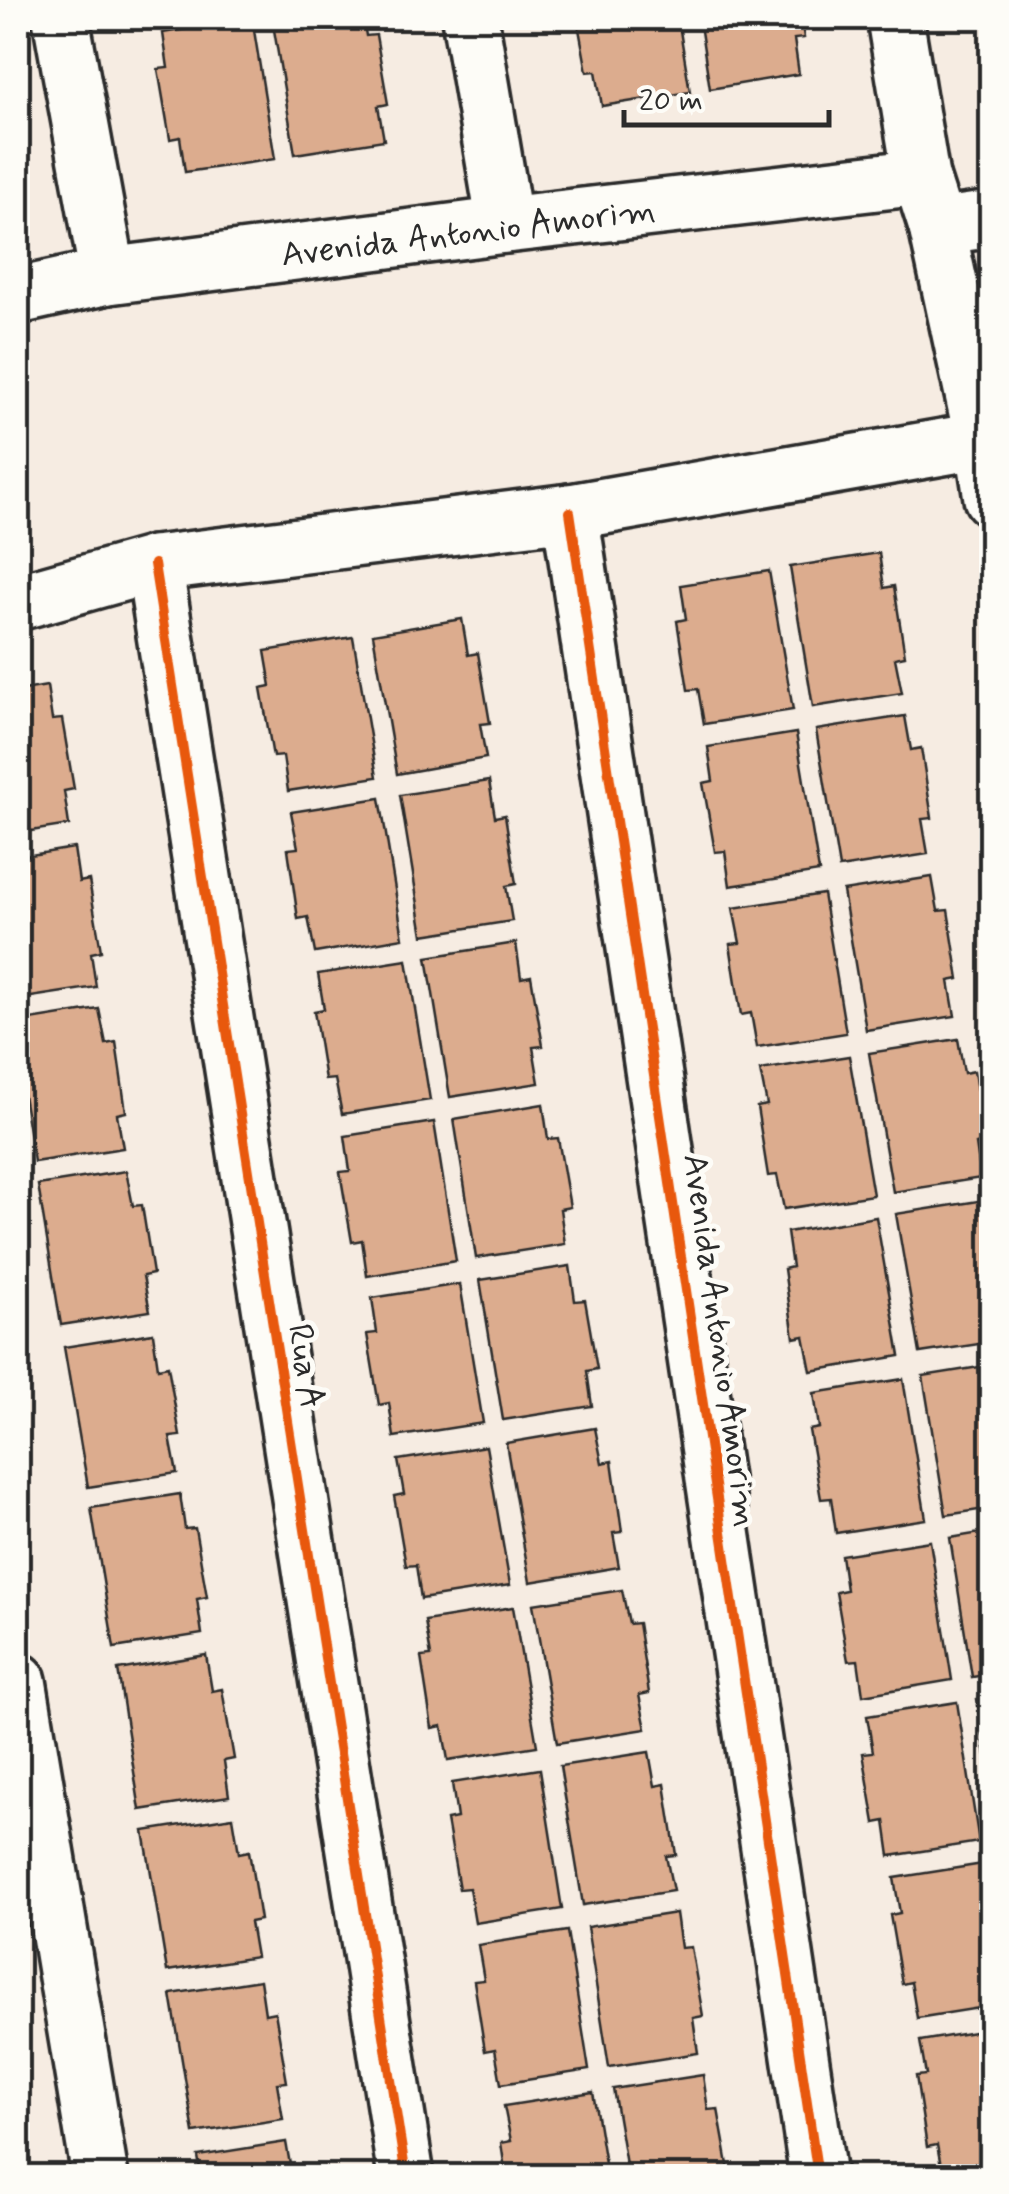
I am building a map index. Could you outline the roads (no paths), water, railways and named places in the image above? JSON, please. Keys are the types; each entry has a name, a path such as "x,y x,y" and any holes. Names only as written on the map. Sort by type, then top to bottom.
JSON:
{"street":[{"path":"61,18 108,276"},
{"path":"470,18 505,225"},
{"path":"895,18 929,202 979,361 983,440 992,498"},
{"name":"Avenida Antonio Amorim","path":"18,296 108,276 505,225 929,202 992,218"},
{"path":"18,602 154,564 570,512 983,440"},
{"name":"Avenida Antonio Amorim","path":"570,512 818,2176"},
{"name":"Rua A","path":"154,564 406,2176"},
{"path":"18,1681 100,2176"}]}
